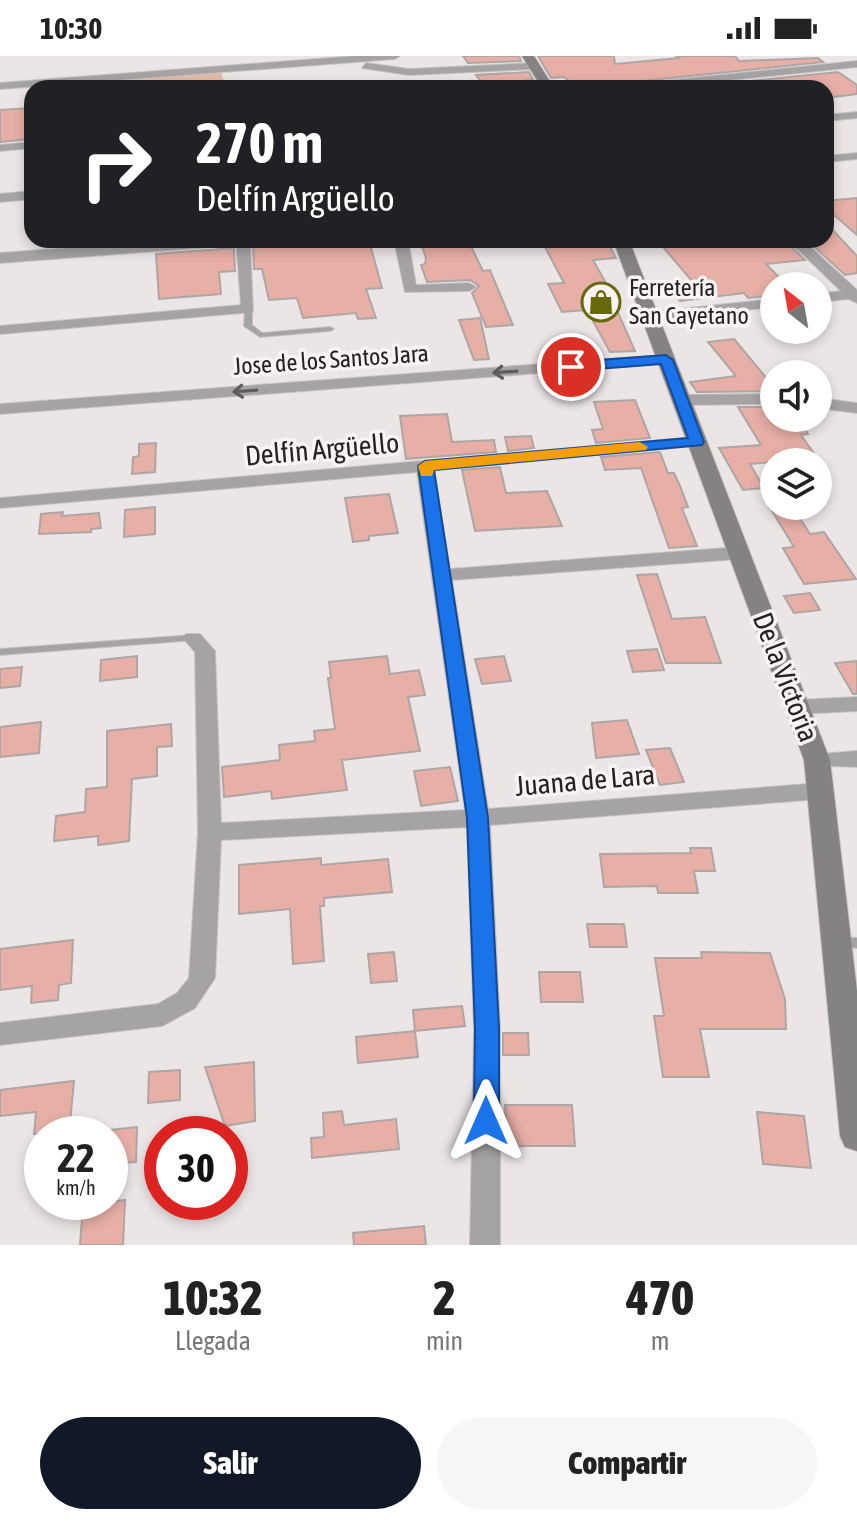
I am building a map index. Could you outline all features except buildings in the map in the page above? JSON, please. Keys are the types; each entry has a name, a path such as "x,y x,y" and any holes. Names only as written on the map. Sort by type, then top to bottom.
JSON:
{"main road":[{"path":"531,61 543,80"},
{"name":"De la Victoria","path":"624,248 817,760 847,942 857,1136"}],"street":[{"path":"100,80 395,56"},
{"path":"333,60 405,72 531,61"},
{"path":"694,80 855,62"},
{"path":"0,86 24,85"},
{"path":"834,117 857,115"},
{"path":"0,148 24,146"},
{"path":"834,158 857,156"},
{"path":"0,198 24,196"},
{"path":"0,258 133,248"},
{"path":"0,330 248,309 241,248"},
{"path":"402,248 410,289 469,287"},
{"path":"804,248 855,296"},
{"path":"832,297 855,296"},
{"path":"652,316 760,304"},
{"name":"Jose de los Santos Jara","path":"0,409 666,360"},
{"path":"681,400 760,399"},
{"path":"832,405 857,408"},
{"name":"Delfín Argüello","path":"0,503 697,442"},
{"path":"425,466 478,818 487,1029 485,1245"},
{"path":"443,575 739,553"},
{"path":"0,1034 162,1015 186,1003 202,978 210,832 205,651 193,638"},
{"path":"797,707 857,704"},
{"path":"817,760 857,759"},
{"name":"Juana de Lara","path":"210,832 478,818 820,791"}],"lane":[{"path":"248,309 248,326 260,335 330,329"},
{"path":"0,652 193,638"}],"shaded area":[{"path":"221,72 224,80 117,80"}],"slow traffic":[{"path":"427,473 425,466 640,447"}],"place":[{"name":"Ferretería San Cayetano","path":"601,302"}],"route":[{"path":"486,1121 487,1029 478,818 425,466 697,442 666,360 571,367"}]}
